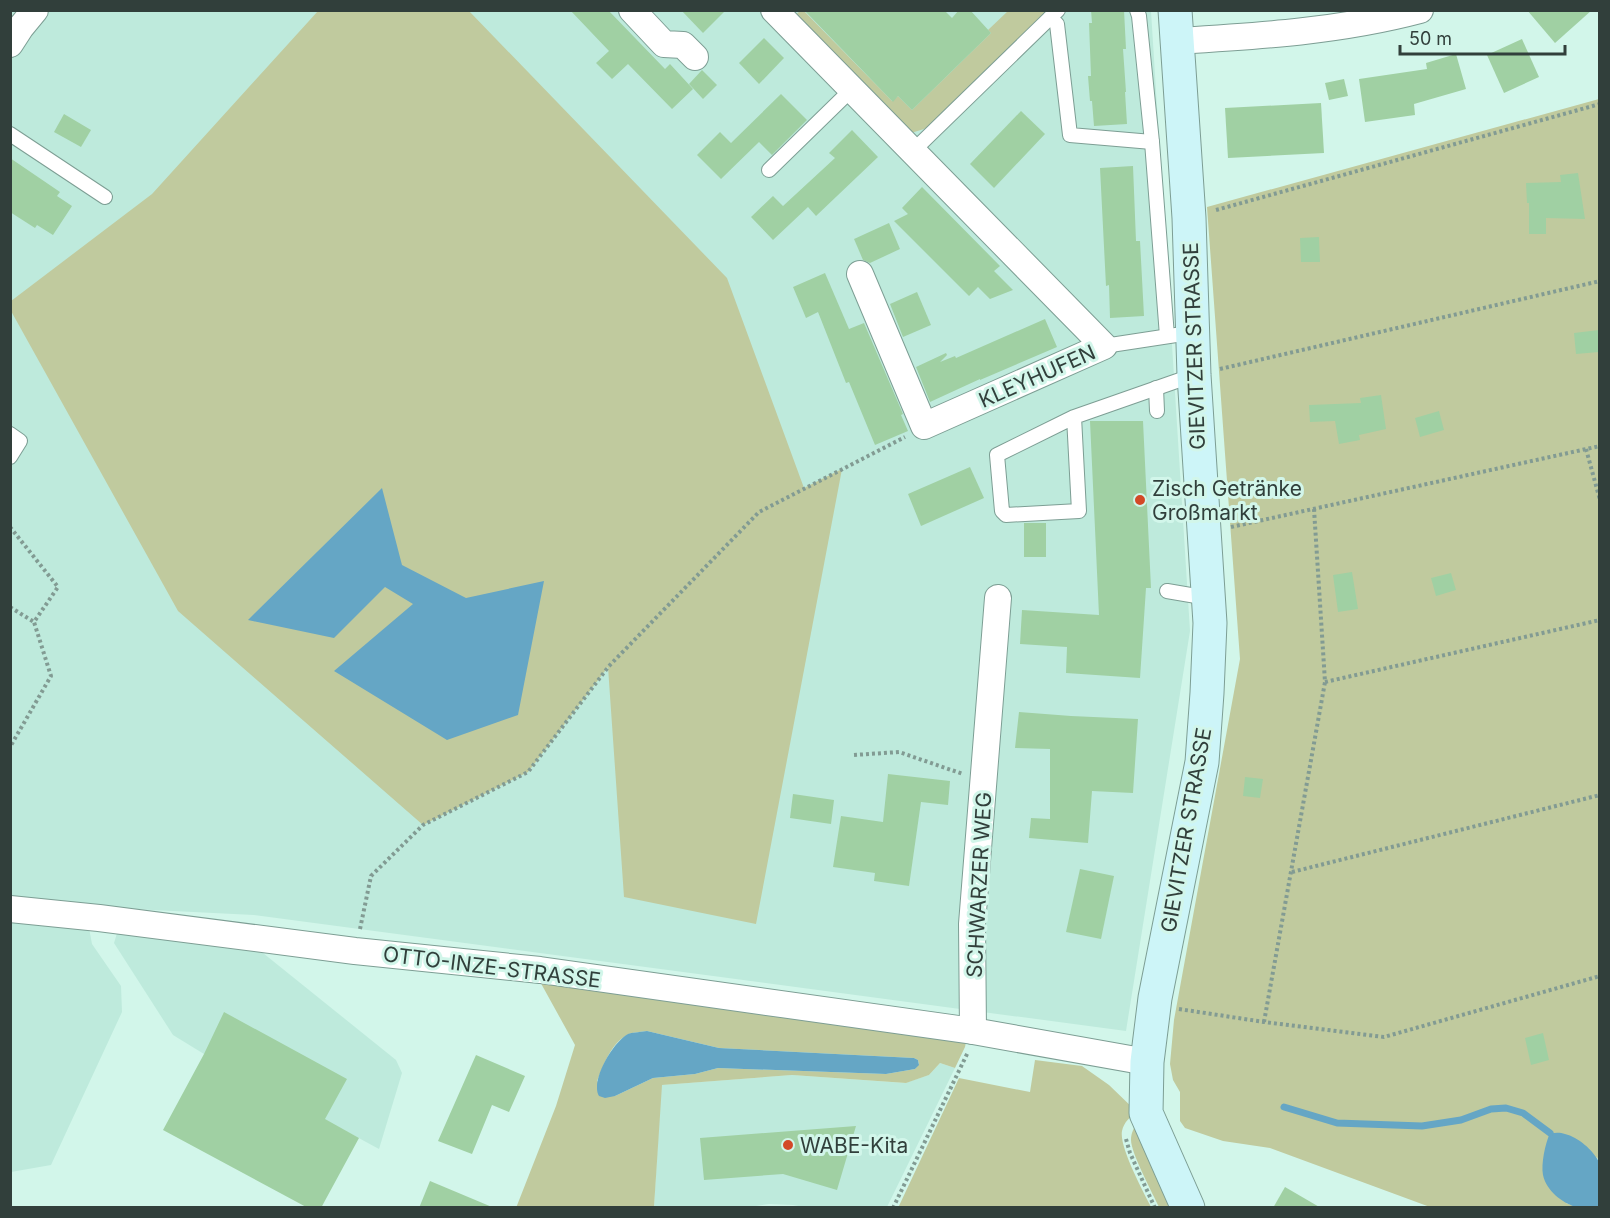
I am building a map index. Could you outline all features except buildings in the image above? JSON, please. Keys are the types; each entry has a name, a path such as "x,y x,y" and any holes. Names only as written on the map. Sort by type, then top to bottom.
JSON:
{"main road":[{"name":"GIEVITZER STRASSE","path":"1177,26 1189,218 1180,334 1194,375 1210,622 1209,658 1202,762 1155,998 1147,1062 1146,1113 1188,1208"}],"street":[{"path":"10,44 35,10"},
{"path":"632,10 664,44 683,45 695,57"},
{"name":"KLEYHUFEN","path":"774,10 1104,346 924,426"},
{"path":"1177,26 1324,30 1388,19 1420,10"},
{"path":"860,274 924,426"},
{"name":"SCHWARZER WEG","path":"973,1031 972,924 998,598"},
{"name":"OTTO-INZE-STRASSE","path":"10,909 99,918 355,951 540,970 973,1031"},
{"path":"973,1031 1147,1062"}],"lane":[{"path":"1104,346 1180,334 1152,142 1137,10"},
{"path":"912,152 1054,14 1070,135 1152,142"},
{"path":"769,170 852,90"},
{"path":"10,134 105,197"},
{"path":"1074,417 1079,511 1005,515 1002,511 997,455 1074,417 1194,375"},
{"path":"1156,388 1157,411"},
{"path":"10,434 20,441 10,457"},
{"path":"1167,591 1208,598"}],"path":[{"path":"1189,218 1599,104"},
{"path":"1194,375 1599,281"},
{"path":"355,951 371,876 423,825 528,772 609,666 759,512 924,426"},
{"path":"1203,533 1599,446"},
{"path":"1586,449 1599,500"},
{"path":"1264,1022 1325,681 1314,508"},
{"path":"10,527 58,587 34,622"},
{"path":"10,607 34,622 51,676 10,747"},
{"path":"1325,681 1599,620"},
{"path":"854,755 899,752 983,781"},
{"path":"1292,872 1599,795"},
{"path":"1155,998 1180,1009 1264,1022 1384,1036 1599,976"},
{"path":"893,1208 968,1052 973,1031"}],"shaded area":[{"path":"11,11 1151,11 1190,631 1126,1031 254,915 92,907 89,928 92,944 121,986 122,1012 51,1165 11,1172"},
{"path":"318,11 469,11 727,278 804,488 842,469 756,924 624,897 608,667 528,772 423,825 178,611 11,311 11,301 152,194"},
{"path":"800,11 804,11 892,101 898,96 912,110 991,33 988,30 1008,11 1048,11 931,125 911,133 791,19"},
{"path":"1599,99 1599,1162 1597,1157 1566,1203 1577,1207 1430,1207 1270,1148 1223,1141 1185,1128 1180,1121 1180,1092 1173,1080 1170,1064 1174,1020 1240,659 1207,207"},
{"path":"118,930 258,949 396,1060 402,1073 379,1149 173,1035 114,943"},
{"path":"538,978 967,1037 955,1068 940,1063 929,1075 906,1083 792,1075 662,1085 654,1207 516,1208 556,1106 575,1045","holes":["647,1031 719,1048 914,1058 919,1064 915,1069 886,1074 718,1068 695,1074 653,1078 615,1096 597,1081 605,1061 617,1042 631,1033"]},
{"path":"1035,1060 1082,1066 1109,1085 1137,1112 1124,1125 1122,1138 1132,1169 1151,1207 898,1208 959,1078 1030,1092"},
{"name":"WABE-Kita","path":"940,1063 955,1068 887,1207 809,1208 769,1204 743,1208 654,1208 661,1085 792,1075 905,1083 929,1075"},
{"path":"1137,1122 1177,1207 1159,1207 1143,1174 1131,1140"}],"water":[{"path":"382,488 402,565 466,598 544,581 518,715 447,740 334,671 413,604 385,587 334,638 248,620"},
{"path":"647,1031 719,1048 914,1058 918,1060 919,1065 915,1069 886,1074 718,1068 695,1074 653,1078 615,1096 605,1098 599,1096 597,1089 600,1072 610,1053 628,1034"},
{"path":"1550,1133 1561,1133 1575,1138 1596,1157 1599,1162 1599,1207 1582,1208 1571,1205 1560,1199 1547,1186 1543,1175 1543,1165"}],"waterway":[{"path":"1284,1107 1337,1123 1422,1126 1461,1120 1491,1109 1506,1108 1523,1113 1550,1133"}],"place":[{"name":"Zisch Getränke Großmarkt","path":"1140,500"},
{"name":"WABE-Kita","path":"788,1145"}]}
